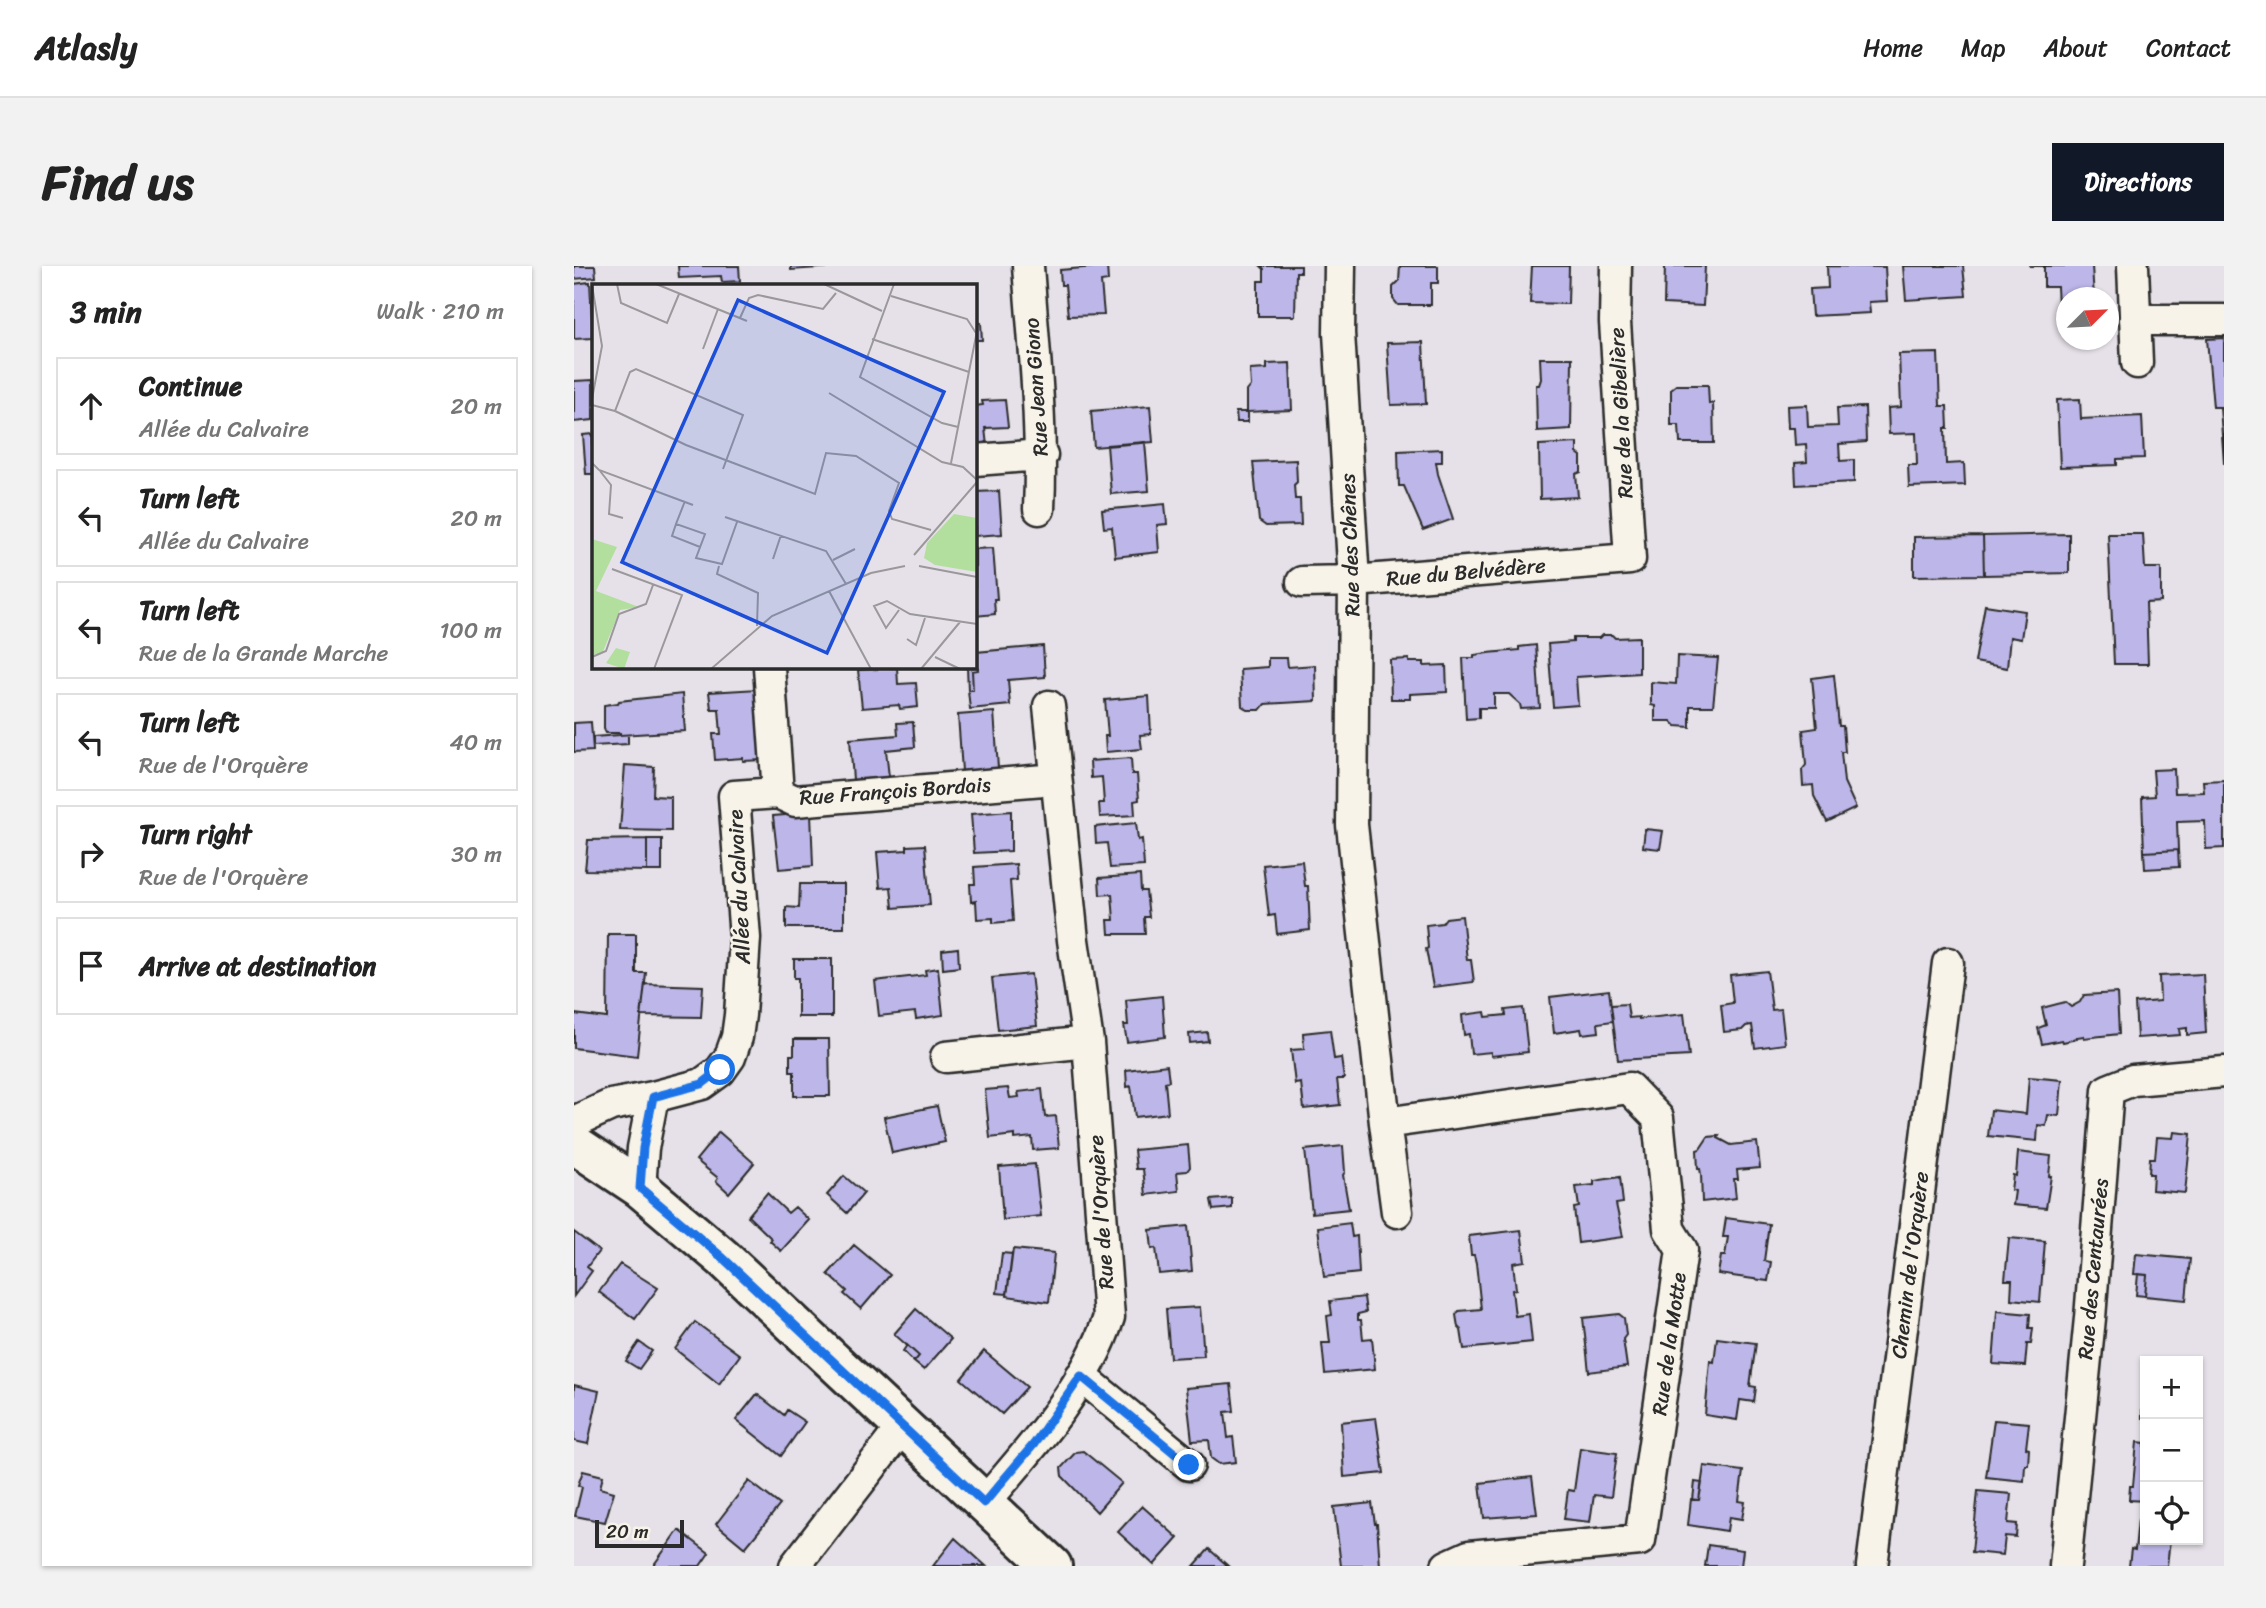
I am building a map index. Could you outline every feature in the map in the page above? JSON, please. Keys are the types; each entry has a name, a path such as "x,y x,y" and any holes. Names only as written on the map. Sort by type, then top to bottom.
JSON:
{"street":[{"name":"Rue Jean Giono","path":"1027,266 1038,378 1042,455 1039,509"},
{"name":"Rue des Chênes","path":"1340,266 1339,333 1354,581 1352,825 1385,1123"},
{"name":"Rue de la Gibelière","path":"1616,266 1615,322 1630,559"},
{"path":"2133,266 2137,363"},
{"path":"2135,320 2224,320"},
{"path":"976,460 1042,455"},
{"name":"Rue du Belvédère","path":"1302,582 1354,581 1630,559"},
{"name":"Rue François Bordais","path":"769,668 778,793 795,801 1056,779"},
{"name":"Rue de l'Orquère","path":"984,1503 1034,1444 1081,1376 1100,1346 1109,1317 1087,1042 1073,940 1049,706"},
{"name":"Allée du Calvaire","path":"574,1122 611,1105 702,1084 720,1070 730,1057 738,1026 745,938 734,796 778,793"},
{"name":"Chemin de l'Orquère","path":"1872,1566 1948,963"},
{"path":"946,1057 1087,1042"},
{"name":"Rue des Centaurées","path":"2065,1566 2090,1318 2108,1090 2133,1080 2224,1072"},
{"name":"Rue de la Motte","path":"1385,1123 1629,1088 1658,1118 1669,1229 1682,1250 1640,1540 1469,1556 1447,1566"},
{"path":"640,1188 643,1148 653,1097"},
{"path":"1385,1123 1397,1212"},
{"path":"574,1144 640,1188 723,1258 1052,1566"},
{"path":"1081,1376 1189,1465"},
{"path":"795,1566 903,1426"}],"building":[{"path":"574,266 595,266 596,277 574,279"},
{"path":"678,266 739,266 740,281 722,282 721,276 679,278"},
{"path":"791,266 833,266 833,267 791,270"},
{"path":"1107,266 1108,281 1101,282 1104,315 1068,316 1065,285 1061,285 1060,270"},
{"path":"1261,266 1301,266 1301,272 1296,272 1295,316 1258,316 1258,281 1264,281 1264,269"},
{"path":"1400,266 1438,266 1438,283 1431,283 1431,305 1398,305 1393,299 1393,287 1399,281"},
{"path":"1532,266 1569,266 1568,304 1530,303"},
{"path":"1665,266 1705,266 1703,306 1664,304"},
{"path":"1827,266 1885,267 1887,301 1869,302 1870,313 1812,316 1810,289 1828,288"},
{"path":"1903,266 1963,266 1966,296 1906,300"},
{"path":"2044,266 2092,266 2093,287 2044,287"},
{"path":"590,282 592,338 574,339 574,284"},
{"path":"976,303 978,323 981,323 982,340 976,340"},
{"path":"2224,338 2224,407 2213,407 2207,339"},
{"path":"1423,342 1426,404 1391,405 1387,343"},
{"path":"1938,353 1940,406 1947,406 1946,464 1964,463 1965,485 1909,487 1908,465 1917,465 1916,433 1889,434 1888,408 1901,407 1899,354"},
{"path":"1540,358 1572,358 1571,429 1537,431 1536,385 1539,385 1541,379"},
{"path":"1290,363 1292,410 1247,412 1247,391 1251,386 1250,370 1267,369 1267,364"},
{"path":"592,380 592,420 574,422 574,381"},
{"path":"1676,385 1708,385 1709,404 1713,403 1714,443 1680,443 1679,425 1671,425 1671,389"},
{"path":"2080,399 2081,419 2142,416 2144,458 2117,459 2117,465 2060,467 2057,400"},
{"path":"1005,400 1008,427 985,428 988,455 976,456 976,406 983,405 982,401"},
{"path":"1807,405 1808,427 1838,426 1837,408 1865,407 1866,442 1839,444 1840,461 1854,460 1854,482 1796,485 1795,463 1807,462 1806,444 1795,445 1794,428 1788,428 1787,406"},
{"path":"1150,406 1153,442 1094,447 1091,411"},
{"path":"2220,407 2224,407 2224,464"},
{"path":"1236,412 1248,412 1248,422 1237,422"},
{"path":"592,434 592,474 586,474 583,435"},
{"path":"1145,442 1149,491 1111,494 1107,445"},
{"path":"1577,443 1577,453 1581,456 1581,472 1576,474 1578,497 1540,499 1539,445"},
{"path":"1442,449 1442,462 1436,462 1453,519 1423,530 1404,486 1399,486 1398,451"},
{"path":"1296,460 1295,499 1300,499 1301,525 1266,526 1259,521 1253,462"},
{"path":"999,491 1002,534 976,536 976,492"},
{"path":"1165,504 1167,524 1157,525 1159,552 1115,557 1112,527 1104,528 1102,510"},
{"path":"2069,534 2069,573 1984,575 1983,536"},
{"path":"2108,534 2143,534 2145,568 2161,568 2161,602 2146,603 2148,664 2114,664"},
{"path":"1983,536 1984,575 1914,576 1914,537"},
{"path":"993,548 997,599 994,599 995,614 976,616 976,549"},
{"path":"1985,605 2025,611 2021,639 2010,637 2007,668 1975,662"},
{"path":"1602,635 1612,635 1615,638 1639,637 1639,673 1576,677 1578,705 1553,707 1548,644 1573,642 1573,638 1599,638"},
{"path":"1536,645 1540,708 1521,709 1520,704 1509,694 1494,694 1494,708 1479,708 1479,718 1466,719 1463,658"},
{"path":"1043,646 1045,677 1008,680 1010,705 970,709 968,690 973,690 972,671 978,670 976,652"},
{"path":"1677,656 1718,658 1713,706 1690,706 1690,727 1676,726 1671,721 1655,721 1655,706 1651,705 1651,682 1676,684"},
{"path":"976,658 978,670 972,671 973,690 968,690 967,668 976,668"},
{"path":"1268,658 1287,658 1288,667 1315,665 1316,701 1265,704 1260,710 1248,710 1242,706 1240,669 1268,667"},
{"path":"1409,659 1409,662 1424,662 1424,666 1446,665 1447,692 1410,694 1410,699 1391,699 1390,660"},
{"path":"897,668 898,684 916,683 918,707 900,709 899,705 862,708 858,670"},
{"path":"1834,675 1839,726 1843,726 1845,752 1841,752 1844,782 1856,808 1827,822 1814,796 1813,785 1803,786 1802,770 1806,765 1803,730 1817,728 1812,678"},
{"path":"758,689 763,760 715,760 713,734 721,734 719,709 711,709 709,692"},
{"path":"682,694 685,731 620,735 606,733 604,729 604,705"},
{"path":"1149,696 1151,734 1140,735 1142,749 1106,752 1105,736 1108,736 1105,700"},
{"path":"994,712 998,768 962,771 958,715"},
{"path":"591,722 593,751 574,752 574,723"},
{"path":"913,722 915,747 886,750 889,777 853,780 850,739 898,735 897,723"},
{"path":"628,735 628,744 593,746 593,737"},
{"path":"1131,758 1132,774 1137,774 1139,800 1134,801 1135,815 1100,817 1099,803 1104,803 1102,777 1091,778 1090,761"},
{"path":"625,765 654,767 653,796 671,797 671,831 620,830"},
{"path":"2174,769 2175,793 2204,792 2203,781 2224,780 2224,848 2206,849 2205,821 2177,822 2178,850 2144,852 2142,797 2155,796 2153,770"},
{"path":"1011,811 1011,851 974,853 971,814"},
{"path":"811,813 813,866 779,869 773,816"},
{"path":"1136,823 1138,840 1142,839 1144,866 1110,868 1107,843 1096,844 1095,827"},
{"path":"1645,829 1663,831 1660,849 1643,847"},
{"path":"647,839 647,871 585,870 588,840"},
{"path":"647,839 662,839 662,871 647,871"},
{"path":"925,845 930,905 893,908 891,887 880,888 877,852 907,850 907,846"},
{"path":"2178,850 2179,867 2145,869 2144,852"},
{"path":"1302,861 1305,886 1308,886 1310,930 1277,934 1275,915 1269,916 1263,865"},
{"path":"1016,864 1017,880 1010,881 1013,921 993,923 993,918 977,919 976,901 971,902 970,884 975,884 974,867"},
{"path":"1140,875 1141,891 1146,891 1149,917 1144,917 1145,934 1109,934 1108,920 1114,920 1112,894 1100,895 1099,878"},
{"path":"800,884 844,884 844,928 786,928 786,907 799,908"},
{"path":"1462,916 1467,960 1471,960 1474,982 1433,987 1426,949 1426,925"},
{"path":"608,934 636,934 636,973 646,973 637,1056 574,1048 574,1014 607,1018"},
{"path":"958,948 959,967 943,969 942,950"},
{"path":"794,959 832,959 832,1017 798,1017 798,978 794,978"},
{"path":"938,968 943,1015 916,1019 915,1012 879,1016 875,981 926,975 925,970"},
{"path":"1767,971 1772,1010 1781,1009 1785,1044 1755,1048 1752,1025 1742,1030 1724,1032 1721,1005 1733,1003 1730,975"},
{"path":"1031,974 1037,1026 998,1030 992,978"},
{"path":"2203,974 2206,1033 2187,1035 2187,1028 2179,1029 2180,1035 2137,1038 2135,1003 2160,1001 2159,976"},
{"path":"645,984 703,986 701,1017 641,1016"},
{"path":"1609,990 1613,1021 1598,1023 1599,1032 1582,1034 1581,1029 1554,1033 1550,997"},
{"path":"2117,993 2119,1034 2084,1036 2042,1044 2038,1028 2046,1025 2042,1008 2065,1002 2071,1007 2080,1002 2084,995"},
{"path":"1162,996 1165,1037 1127,1042 1124,1025 1128,1025 1126,1000"},
{"path":"1627,1004 1629,1018 1684,1014 1689,1056 1618,1060 1611,1005"},
{"path":"1523,1008 1528,1052 1491,1056 1491,1052 1471,1054 1469,1034 1464,1035 1462,1015 1485,1012 1486,1017 1506,1015 1505,1010"},
{"path":"1330,1030 1334,1059 1341,1058 1344,1079 1337,1079 1340,1105 1304,1109 1301,1083 1295,1084 1291,1050 1304,1049 1303,1033"},
{"path":"1207,1032 1208,1041 1190,1043 1189,1034"},
{"path":"794,1039 829,1039 830,1096 794,1096 794,1072 790,1072 790,1055 794,1055"},
{"path":"1167,1065 1169,1081 1165,1082 1168,1113 1135,1117 1131,1086 1127,1087 1126,1070"},
{"path":"2029,1077 2062,1080 2059,1116 2048,1115 2046,1126 2038,1125 2037,1141 1988,1136 1991,1110 2026,1114"},
{"path":"1008,1088 1010,1098 1019,1097 1018,1092 1042,1089 1045,1117 1056,1116 1059,1148 1033,1150 1032,1137 1015,1139 1015,1135 990,1138 985,1090"},
{"path":"937,1106 945,1142 892,1153 884,1117"},
{"path":"719,1132 754,1163 729,1193 716,1181 718,1178 696,1160"},
{"path":"2174,1132 2191,1134 2185,1193 2152,1190 2150,1158 2155,1158 2157,1137 2173,1138"},
{"path":"1719,1136 1718,1138 1731,1145 1757,1142 1760,1168 1737,1170 1738,1179 1734,1179 1736,1198 1702,1202 1697,1150 1708,1137"},
{"path":"1188,1145 1190,1167 1187,1171 1177,1172 1179,1191 1146,1195 1143,1169 1136,1169 1134,1150"},
{"path":"1343,1146 1343,1175 1349,1209 1312,1213 1305,1150"},
{"path":"2018,1152 2051,1156 2046,1208 2013,1205 2015,1191 2011,1190 2013,1175 2016,1176"},
{"path":"1035,1164 1041,1216 1003,1220 999,1167"},
{"path":"844,1176 864,1193 847,1213 827,1195"},
{"path":"1620,1177 1623,1203 1616,1204 1623,1237 1578,1243 1574,1208 1579,1207 1576,1187"},
{"path":"767,1193 788,1213 795,1207 809,1220 781,1251 748,1216"},
{"path":"1232,1198 1232,1208 1213,1210 1211,1200"},
{"path":"1726,1218 1769,1224 1764,1261 1771,1262 1768,1281 1718,1274 1728,1237 1723,1237"},
{"path":"1350,1223 1352,1237 1357,1236 1359,1273 1324,1277 1318,1227"},
{"path":"1188,1226 1192,1271 1159,1274 1156,1248 1152,1249 1150,1230"},
{"path":"1521,1230 1525,1261 1513,1263 1516,1289 1512,1290 1515,1316 1529,1314 1532,1342 1464,1349 1456,1315 1459,1311 1481,1309 1476,1263 1474,1255 1471,1255 1469,1236"},
{"path":"574,1232 599,1251 587,1267 592,1271 574,1296"},
{"path":"2009,1238 2045,1241 2040,1302 2011,1299 2012,1280 2005,1280"},
{"path":"854,1245 890,1275 861,1309 844,1294 847,1291 828,1274"},
{"path":"1013,1249 1054,1253 1049,1302 1007,1296"},
{"path":"1002,1253 1012,1254 1007,1294 997,1293"},
{"path":"2136,1254 2190,1259 2186,1300 2145,1296 2147,1275 2134,1274"},
{"path":"620,1264 658,1288 635,1319 599,1292"},
{"path":"2138,1274 2147,1275 2145,1296 2136,1295"},
{"path":"1364,1297 1366,1312 1358,1314 1358,1320 1361,1320 1363,1339 1372,1338 1375,1369 1325,1374 1322,1343 1330,1343 1327,1316 1332,1315 1330,1301"},
{"path":"1200,1307 1204,1356 1170,1358 1166,1309"},
{"path":"916,1309 951,1339 924,1370 914,1362 919,1356 894,1334"},
{"path":"1997,1311 2030,1314 2029,1328 2033,1328 2031,1344 2027,1344 2025,1366 1993,1364"},
{"path":"1619,1314 1624,1318 1626,1335 1623,1339 1627,1367 1589,1372 1583,1318"},
{"path":"695,1322 740,1355 719,1384 675,1349"},
{"path":"1717,1338 1756,1343 1750,1386 1756,1387 1754,1402 1740,1400 1737,1420 1705,1415 1710,1361 1714,1362"},
{"path":"639,1342 652,1351 639,1369 626,1361"},
{"path":"907,1345 919,1356 914,1362 903,1351"},
{"path":"984,1351 1027,1387 1002,1414 961,1379"},
{"path":"1231,1384 1234,1411 1225,1412 1228,1438 1233,1437 1236,1462 1219,1464 1211,1458 1209,1440 1192,1441 1186,1388"},
{"path":"574,1385 599,1391 588,1444 574,1441"},
{"path":"757,1394 784,1415 787,1410 805,1422 781,1456 736,1420"},
{"path":"1376,1418 1384,1473 1344,1477 1341,1422"},
{"path":"1994,1420 2029,1423 2026,1448 2029,1449 2028,1465 2025,1465 2024,1481 1986,1477"},
{"path":"2137,1442 2140,1442 2140,1501 2129,1500 2130,1486 2133,1486"},
{"path":"1580,1448 1617,1453 1611,1497 1594,1495 1590,1522 1564,1519 1568,1490 1574,1491"},
{"path":"1083,1451 1122,1483 1097,1512 1062,1476 1061,1468 1076,1452"},
{"path":"1704,1466 1743,1471 1739,1501 1745,1502 1742,1519 1729,1517 1727,1531 1688,1525 1691,1499 1699,1500"},
{"path":"583,1471 603,1476 600,1488 614,1492 605,1522 575,1516 582,1487 578,1485"},
{"path":"1532,1477 1537,1514 1484,1518 1480,1483"},
{"path":"749,1481 780,1505 745,1548 716,1524"},
{"path":"1695,1482 1702,1483 1699,1500 1693,1500"},
{"path":"1978,1491 2011,1494 2008,1523 2017,1524 2016,1537 2005,1536 2003,1555 1972,1552"},
{"path":"1372,1503 1377,1524 1380,1566 1341,1566 1334,1507"},
{"path":"1142,1506 1178,1538 1154,1565 1118,1532"},
{"path":"2140,1520 2140,1545 2169,1545 2167,1566 2129,1566 2131,1549 2135,1550"},
{"path":"679,1530 709,1553 700,1566 653,1566"},
{"path":"955,1538 986,1566 933,1566"},
{"path":"1708,1545 1743,1550 1741,1566 1705,1566"},
{"path":"1209,1549 1228,1566 1194,1566"}],"route":[{"path":"720,1070 702,1084 653,1097 643,1148 640,1188 723,1258 984,1503 1034,1444 1081,1376 1189,1465"}]}
